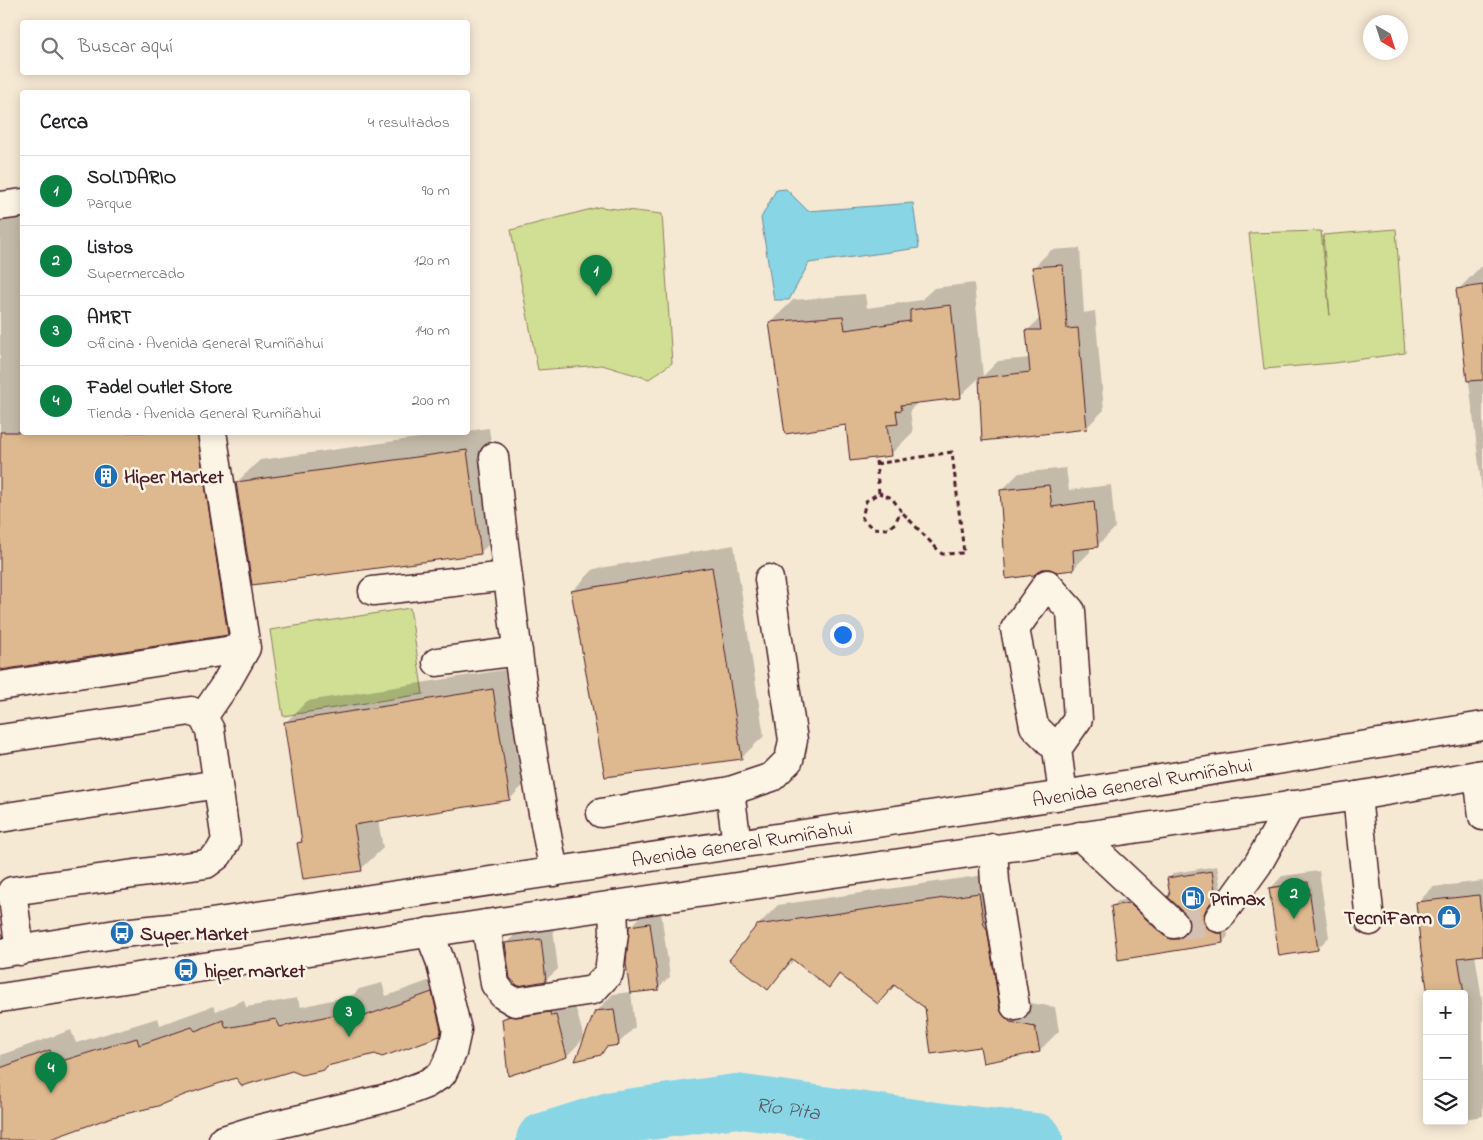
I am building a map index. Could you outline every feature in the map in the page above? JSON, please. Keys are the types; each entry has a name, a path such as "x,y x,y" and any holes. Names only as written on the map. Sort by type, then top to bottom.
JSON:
{"main road":[{"path":"0,206 20,203"},
{"path":"203,717 246,648 212,435"},
{"path":"494,457 507,576 544,820 554,872"},
{"path":"373,591 507,576"},
{"path":"602,813 730,791 772,777 789,760 793,740 769,579"},
{"path":"1057,749 1078,719 1071,612 1046,584 1015,629 1034,726 1057,749 1063,795"},
{"path":"0,686 246,648"},
{"path":"437,662 518,651"},
{"path":"0,739 190,711 203,717 210,730 226,841 218,855 206,864 6,892 10,952"},
{"name":"Avenida General Rumiñahui","path":"10,952 1063,795 1483,726"},
{"path":"1481,775 1483,816"},
{"name":"Avenida General Rumiñahui","path":"0,998 993,848 1357,796 1481,775"},
{"path":"0,818 218,784"},
{"path":"730,791 737,844"},
{"path":"1357,796 1370,920"},
{"path":"1219,918 1258,864 1291,805"},
{"path":"1080,836 1174,924"},
{"path":"993,848 995,882 1015,1006"},
{"path":"486,924 495,984 503,995 514,1002 593,990 609,973 614,933 613,905"},
{"path":"223,1140 255,1130 395,1096 426,1084 442,1074 452,1053 458,1030 440,960 429,932"}],"path":[{"path":"952,452 964,553 942,554 901,511 892,498 879,493 876,462 952,452"},
{"path":"879,493 866,501 862,518 872,528 888,529 896,523 901,511"}],"green space":[{"path":"599,207 662,214 672,363 649,379 602,365 538,370 511,230"},
{"path":"1396,229 1405,353 1334,363 1264,369 1249,233 1321,231 1330,316 1323,235"},
{"path":"410,608 423,694 283,716 270,630"}],"water":[{"path":"786,189 808,211 913,203 919,248 809,263 789,300 774,300 761,218 776,190"}],"building":[{"path":"1063,265 1067,329 1078,328 1087,429 982,441 979,378 1030,372 1026,330 1041,330 1032,267"},
{"path":"1483,285 1483,380 1467,381 1456,289"},
{"path":"951,305 961,398 901,405 902,410 896,411 898,424 887,425 891,456 850,461 846,425 785,434 769,322 843,316 845,330 910,321 910,310"},
{"name":"Hiper Market","path":"0,432 20,432 20,435 197,435 228,635 0,670"},
{"path":"467,450 481,554 252,585 236,482"},
{"path":"1049,485 1052,507 1094,501 1098,547 1073,550 1074,570 1057,572 1050,569 1042,569 1034,575 1006,579 1000,490"},
{"path":"712,567 742,759 605,777 571,591"},
{"path":"493,689 510,800 354,825 362,871 303,879 297,843 302,842 284,722"},
{"path":"1212,871 1216,896 1206,909 1203,917 1205,924 1210,930 1222,933 1223,943 1118,960 1111,906 1129,903 1163,935 1171,939 1179,939 1185,935 1189,928 1189,920 1185,913 1167,896 1170,896 1167,878"},
{"path":"1308,882 1318,950 1279,956 1269,888"},
{"path":"979,893 1000,1009 1010,1022 1035,1027 1040,1052 983,1063 980,1047 931,1054 925,1008 894,985 878,1004 839,974 829,988 792,959 768,990 729,960 757,925"},
{"name":"TecniFarm","path":"1479,895 1483,955 1458,958 1463,990 1427,990 1416,902"},
{"path":"650,923 659,990 630,993 626,964 629,926"},
{"path":"541,939 546,981 518,986 510,978 505,943"},
{"path":"432,992 441,1030 440,1036 382,1057 375,1054 327,1066 324,1070 302,1075 292,1071 242,1086 236,1078 184,1095 158,1106 112,1117 48,1140 0,1140 0,1068 50,1050 55,1063 137,1038 139,1045 192,1027 195,1031 223,1020 226,1028 276,1019 280,1027 337,1014 337,1009 361,1003 365,1016"},
{"path":"614,1009 619,1045 606,1047 601,1055 575,1061 595,1011"},
{"path":"550,1012 551,1016 556,1015 567,1057 508,1076 502,1019 510,1016 517,1017"}],"waterway":[{"name":"Río Pita","path":"543,1140 613,1118 736,1101 943,1130 1036,1140"}],"tunnel":[{"path":"1174,924 1199,924 1219,918"}],"place":[{"name":"SOLIDARIO","path":"596,296"},
{"name":"Hiper Market","path":"106,476"},
{"name":"Primax","path":"1193,898"},
{"name":"TecniFarm","path":"1449,917"},
{"name":"Listos","path":"1294,919"},
{"name":"Super Market","path":"122,933"},
{"name":"hiper market","path":"186,970"},
{"name":"AMRT","path":"349,1037"},
{"name":"Fadel Outlet Store","path":"51,1093"}]}
